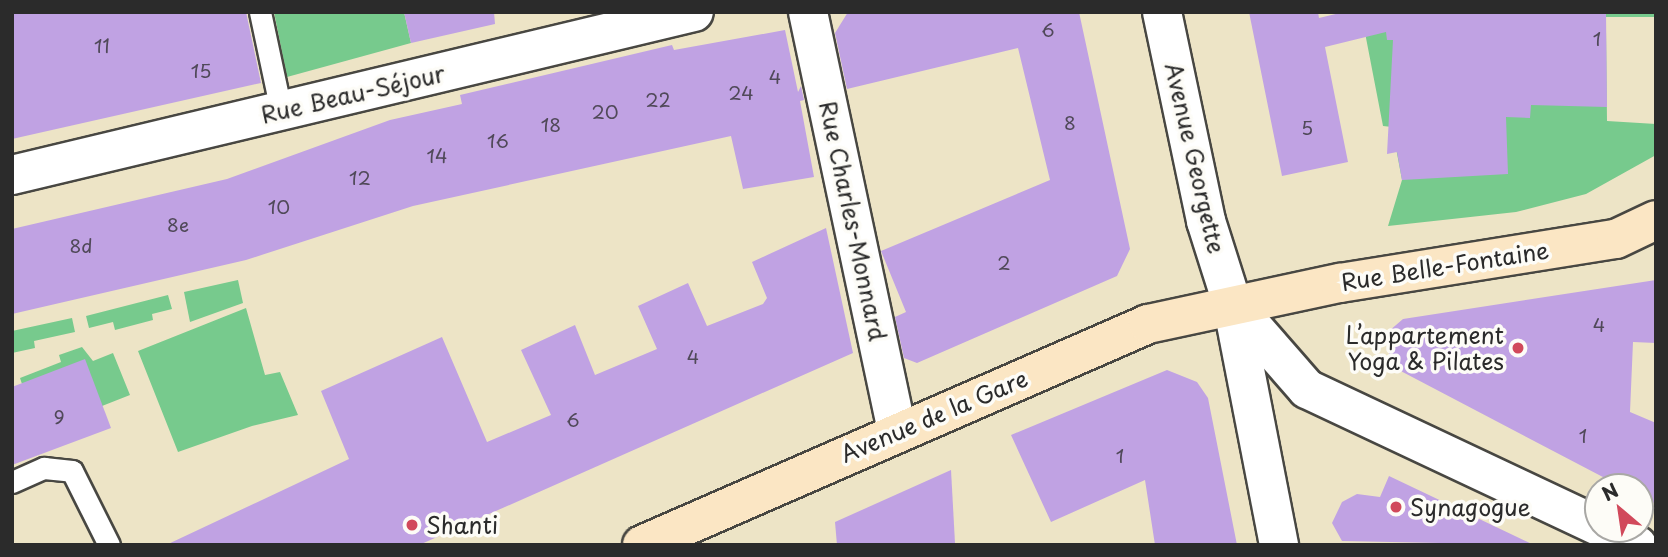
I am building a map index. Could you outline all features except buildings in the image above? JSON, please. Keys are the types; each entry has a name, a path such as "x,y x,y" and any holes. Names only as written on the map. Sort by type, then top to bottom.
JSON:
{"main road":[{"name":"Rue Belle-Fontaine","path":"1232,303 1616,239 1656,220"},
{"name":"Avenue de la Gare","path":"642,545 897,431 1148,324 1232,303"}],"street":[{"name":"Rue Beau-Séjour","path":"12,175 694,12"},
{"name":"Rue Charles-Monnard","path":"807,12 897,431"},
{"name":"Avenue Georgette","path":"1161,12 1206,221 1232,303 1279,545"},
{"path":"1232,303 1307,389 1584,519"}],"lane":[{"path":"260,12 281,111"},
{"path":"12,482 44,468 72,471 109,545"}],"green space":[{"path":"274,12 404,12 411,43 287,77"},
{"path":"1361,12 1656,12 1656,17 1606,17 1606,30 1607,121 1656,124 1656,155 1586,194 1516,212 1388,226 1402,180 1392,127 1383,126"},
{"path":"238,280 243,303 190,322 184,292"},
{"path":"168,295 172,309 152,314 153,320 115,330 113,322 89,328 86,316"},
{"path":"246,308 265,375 280,372 298,415 252,426 178,452 138,351"},
{"path":"72,318 75,332 34,341 35,348 12,353 12,331"},
{"path":"82,347 93,361 113,353 130,395 102,406 22,384 20,378 61,362 59,355"}],"place":[{"name":"L’appartement Yoga & Pilates","path":"1518,348"},
{"name":"Synagogue","path":"1396,507"},
{"name":"Shanti","path":"412,525"}]}
